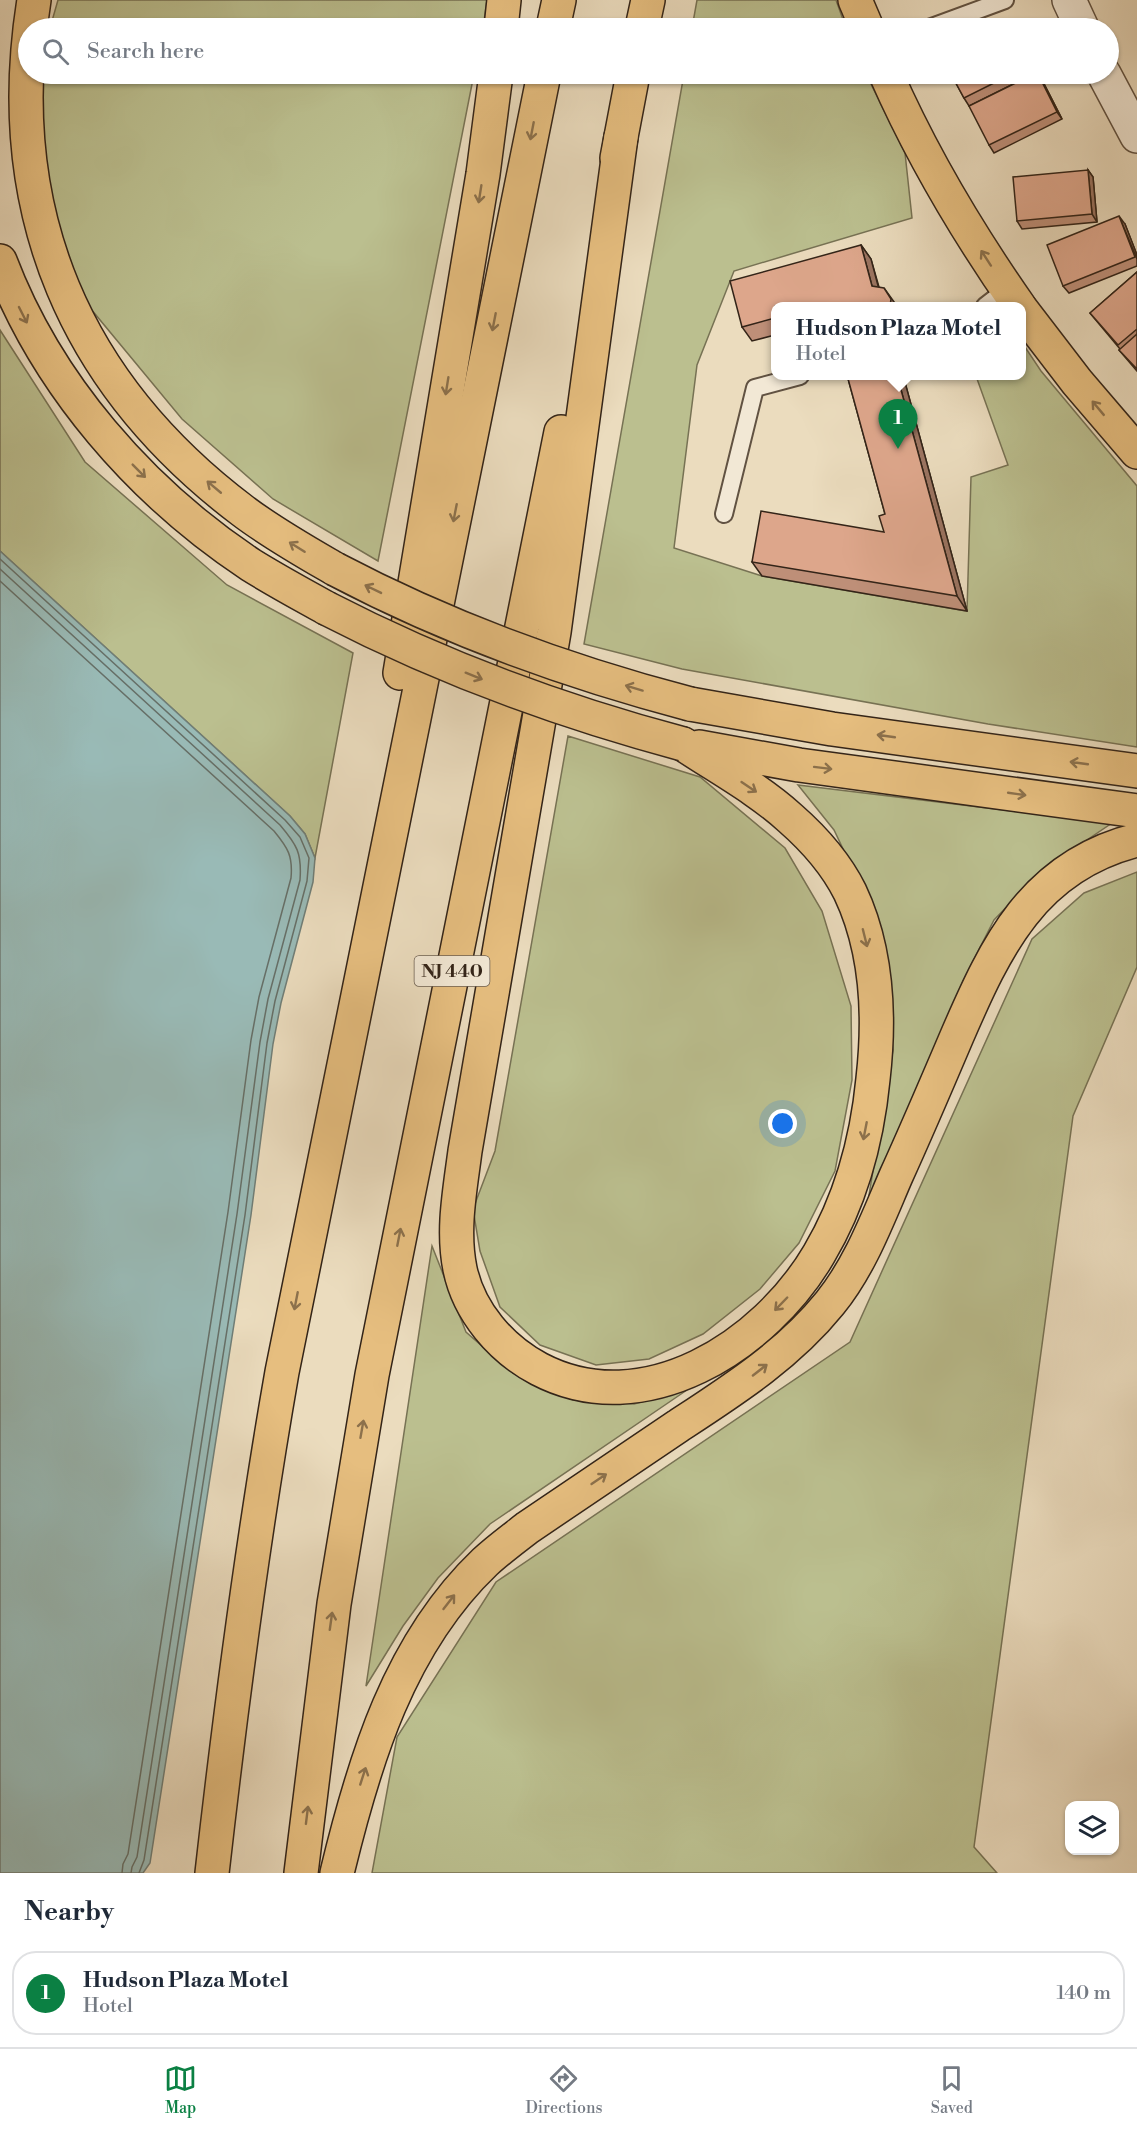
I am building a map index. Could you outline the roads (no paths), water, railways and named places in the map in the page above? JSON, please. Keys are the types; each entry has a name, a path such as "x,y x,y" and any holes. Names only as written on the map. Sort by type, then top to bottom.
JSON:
{"highway":[{"path":"29,18 34,0"},
{"path":"502,18 504,0"},
{"path":"555,18 559,0"},
{"path":"644,18 648,0"},
{"path":"855,0 863,18"},
{"path":"18,65 14,125 15,158 25,219 45,276 58,304 108,380 168,446 244,512 335,569 404,604 476,634 579,671 690,704 832,729 1137,771"},
{"path":"212,1873 230,1719 261,1500 304,1257 481,184 495,84"},
{"path":"304,1257 542,84"},
{"name":"NJ 440","path":"301,1873 334,1604 372,1375 631,84"},
{"path":"891,84 920,144 1007,302"},
{"path":"621,137 564,567 469,1128 456,1226 459,1262 465,1283 477,1310 496,1336 519,1356 547,1373 593,1386 611,1388 642,1386 672,1378 720,1355 744,1338 783,1301 818,1257 846,1201 857,1169 872,1098 876,1049 875,999 865,938 849,892 827,856 791,819 754,791 683,744"},
{"path":"0,261 11,291 43,351 79,402 120,452 166,497 221,543 251,564 326,608 404,646 502,687 597,719 683,744 799,765 1137,811"},
{"path":"1026,324 1137,452"},
{"path":"338,1873 362,1779 394,1694 418,1647 448,1603 485,1562 505,1544 741,1384 788,1347 810,1326 831,1302 865,1247 977,990 1018,919 1048,886 1068,872 1101,853 1137,840"}],"street":[{"path":"1069,0 1077,18"},
{"path":"1109,84 1137,136"}],"lane":[{"path":"954,18 1005,0"},
{"path":"724,514 755,388 783,380"}],"water":[{"path":"0,551 290,816 305,834 315,858 313,882 281,1003 273,1044 251,1215 150,1863 143,1873 0,1873"}],"place":[{"name":"Hudson Plaza Motel","path":"898,449"}]}
